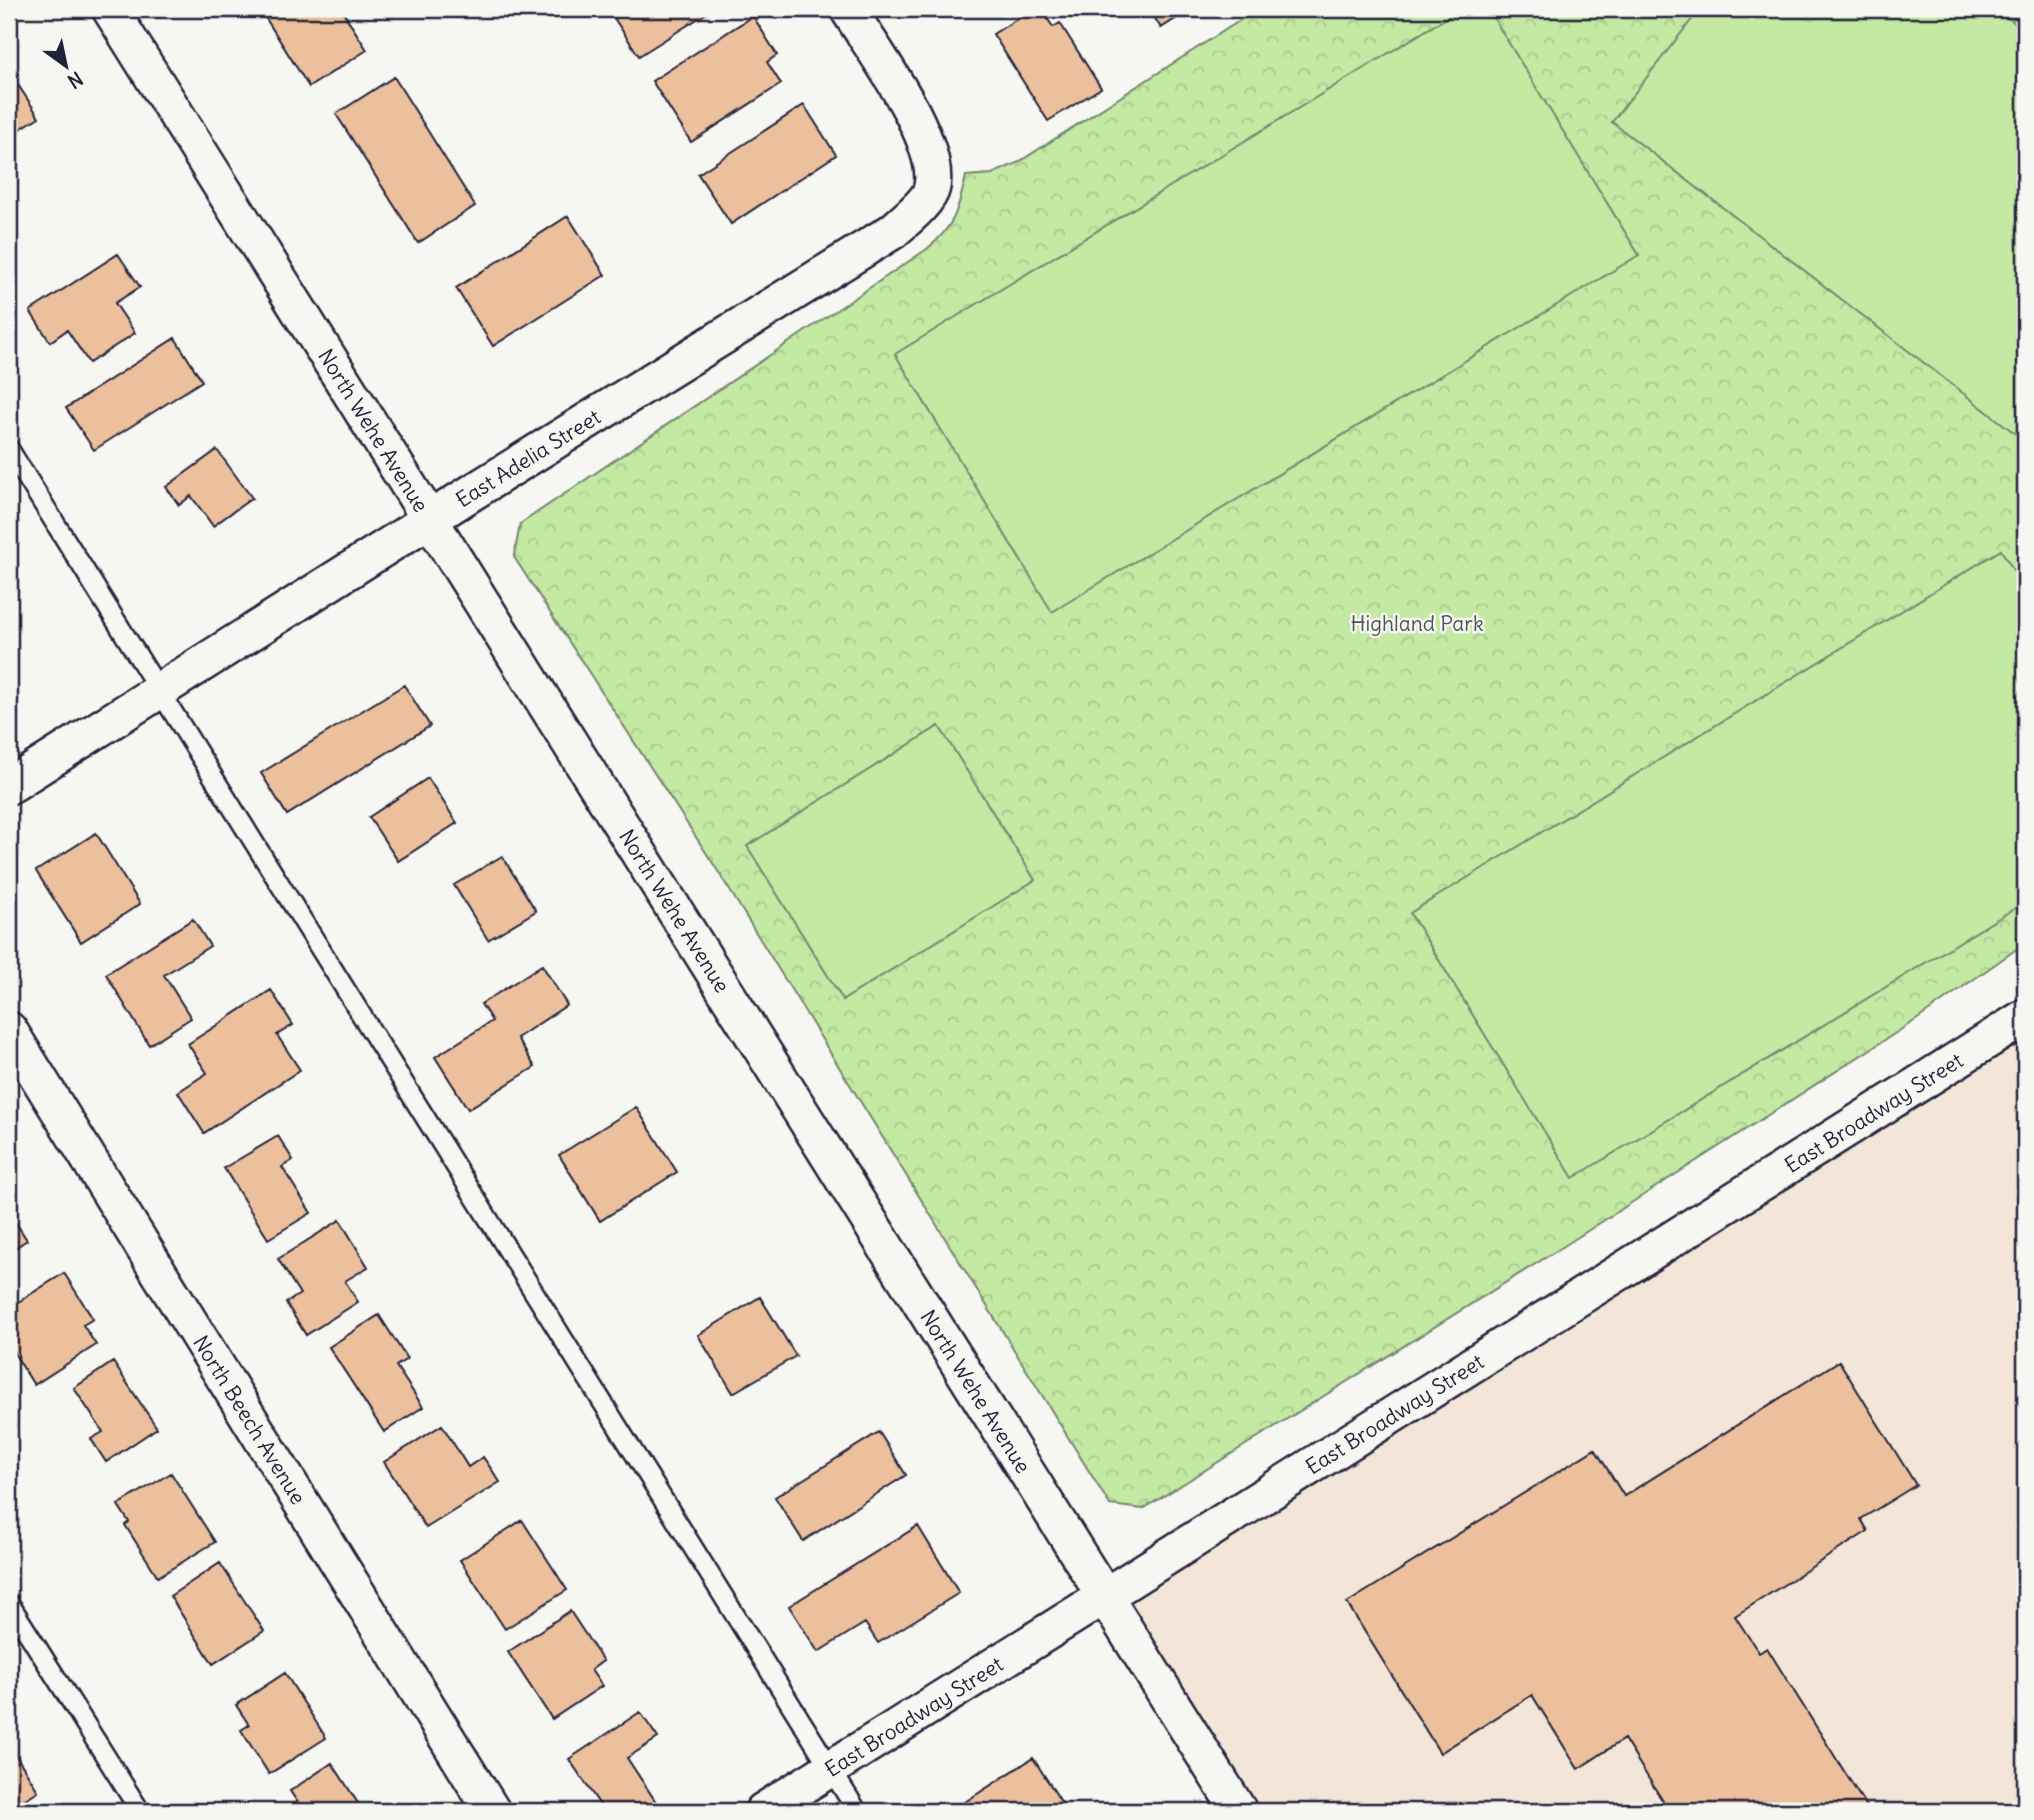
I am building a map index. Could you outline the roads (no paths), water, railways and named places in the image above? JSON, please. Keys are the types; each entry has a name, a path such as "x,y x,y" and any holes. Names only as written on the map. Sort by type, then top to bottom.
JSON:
{"street":[{"name":"North Wehe Avenue","path":"110,9 1239,1811"},
{"name":"East Adelia Street","path":"9,786 893,231 916,210 932,189 930,156 920,125 848,9"},
{"name":"East Broadway Street","path":"763,1811 2025,1017"},
{"name":"North Beech Avenue","path":"9,1030 492,1811"}],"lane":[{"path":"9,449 857,1811"},
{"path":"9,1603 140,1811"}],"park label":[{"name":"Highland Park","path":"1417,623"}]}
